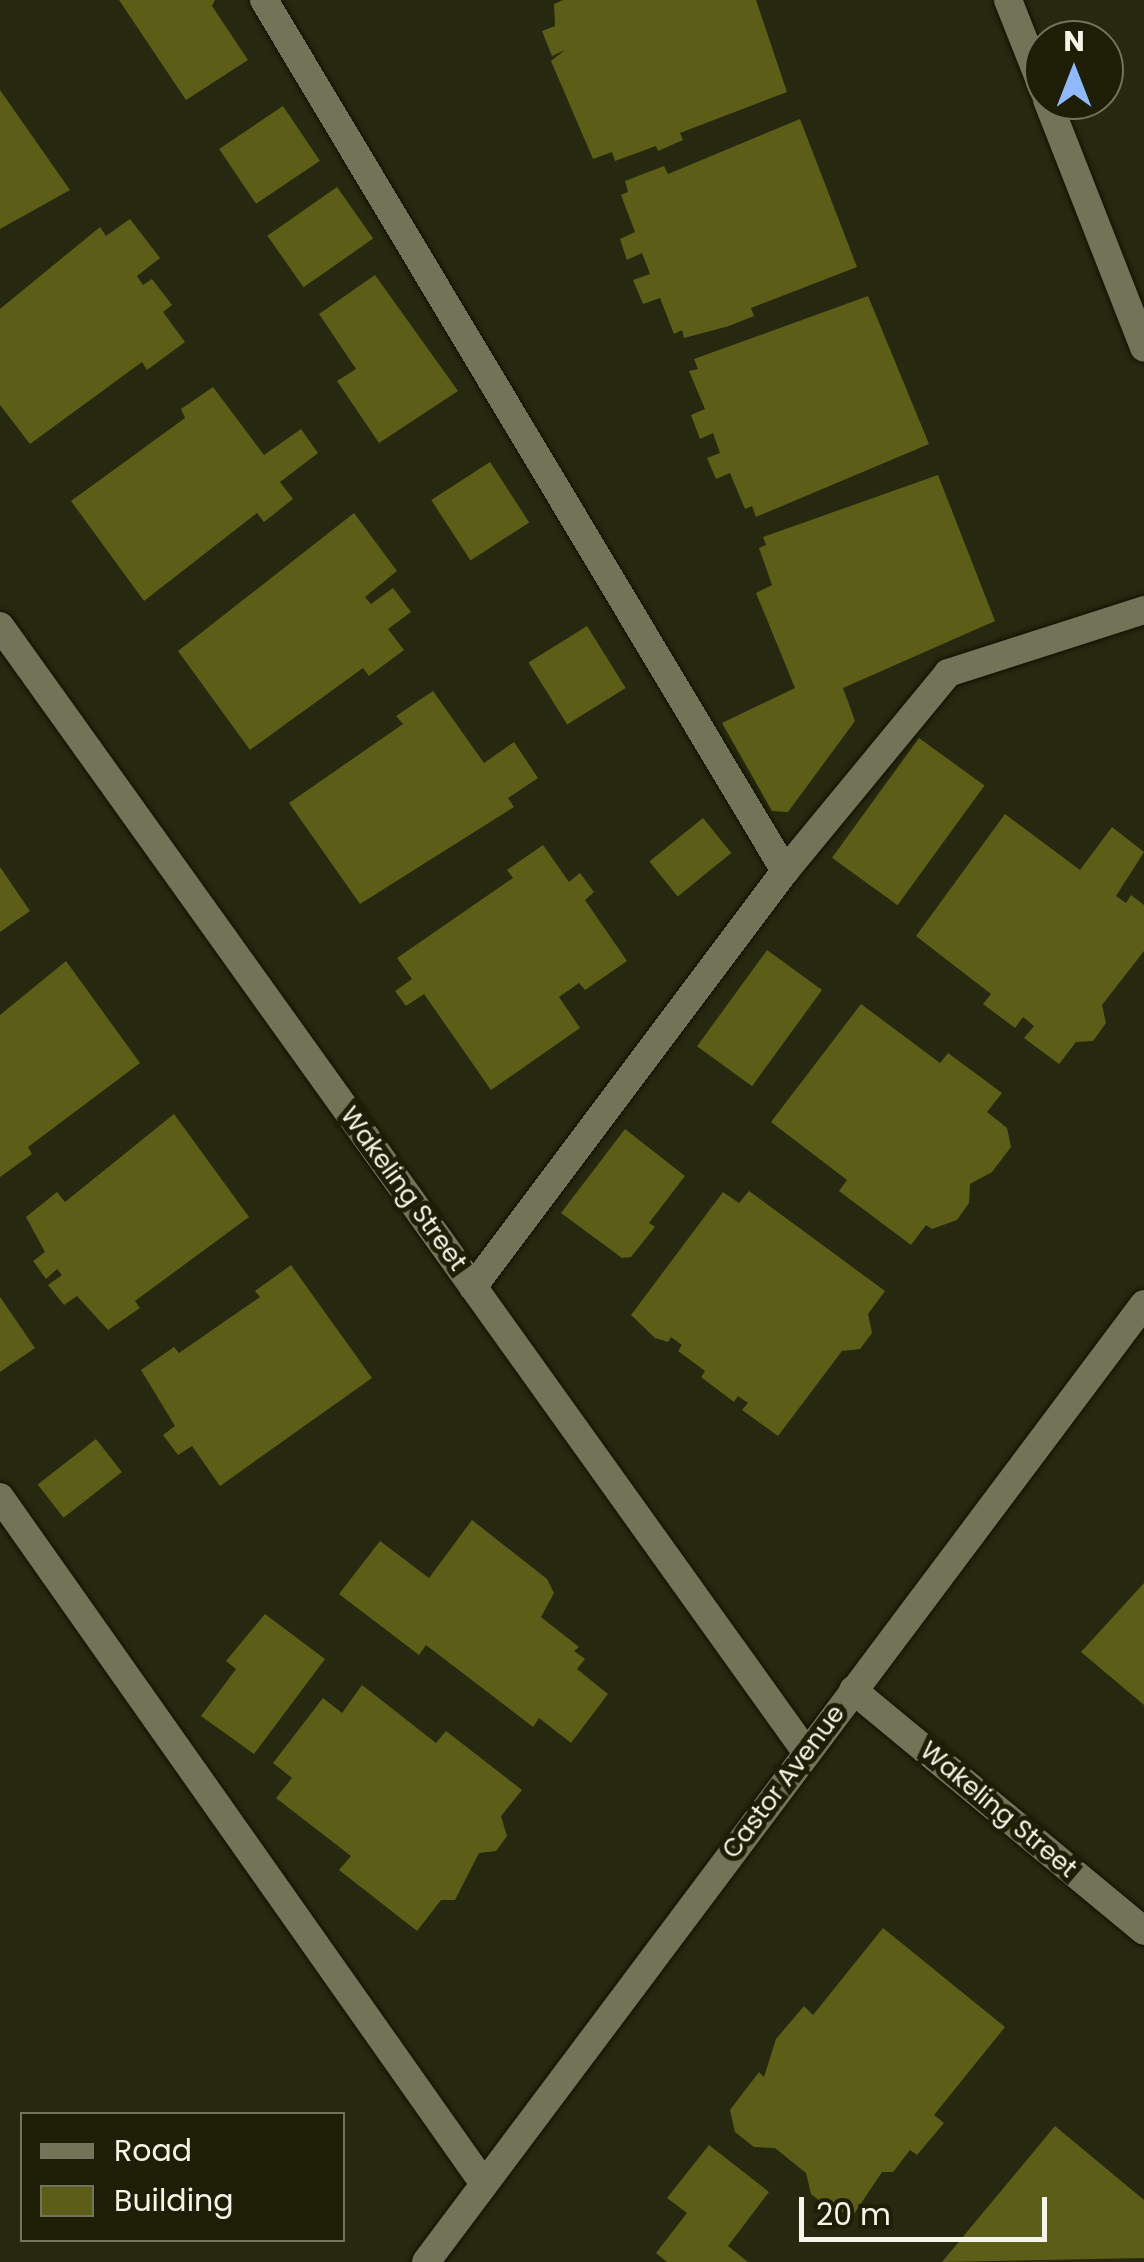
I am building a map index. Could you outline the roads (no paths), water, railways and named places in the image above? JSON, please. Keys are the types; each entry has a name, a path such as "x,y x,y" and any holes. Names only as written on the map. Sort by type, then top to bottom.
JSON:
{"street":[{"path":"264,0 785,872"},
{"path":"1008,0 1024,41"},
{"path":"1055,120 1144,348"},
{"path":"474,1287 785,872 948,673 1144,610"},
{"name":"Wakeling Street","path":"0,626 806,1752"},
{"name":"Castor Avenue","path":"426,2262 1144,1304"},
{"path":"0,1498 484,2184"},
{"name":"Wakeling Street","path":"852,1690 1144,1932"}]}
